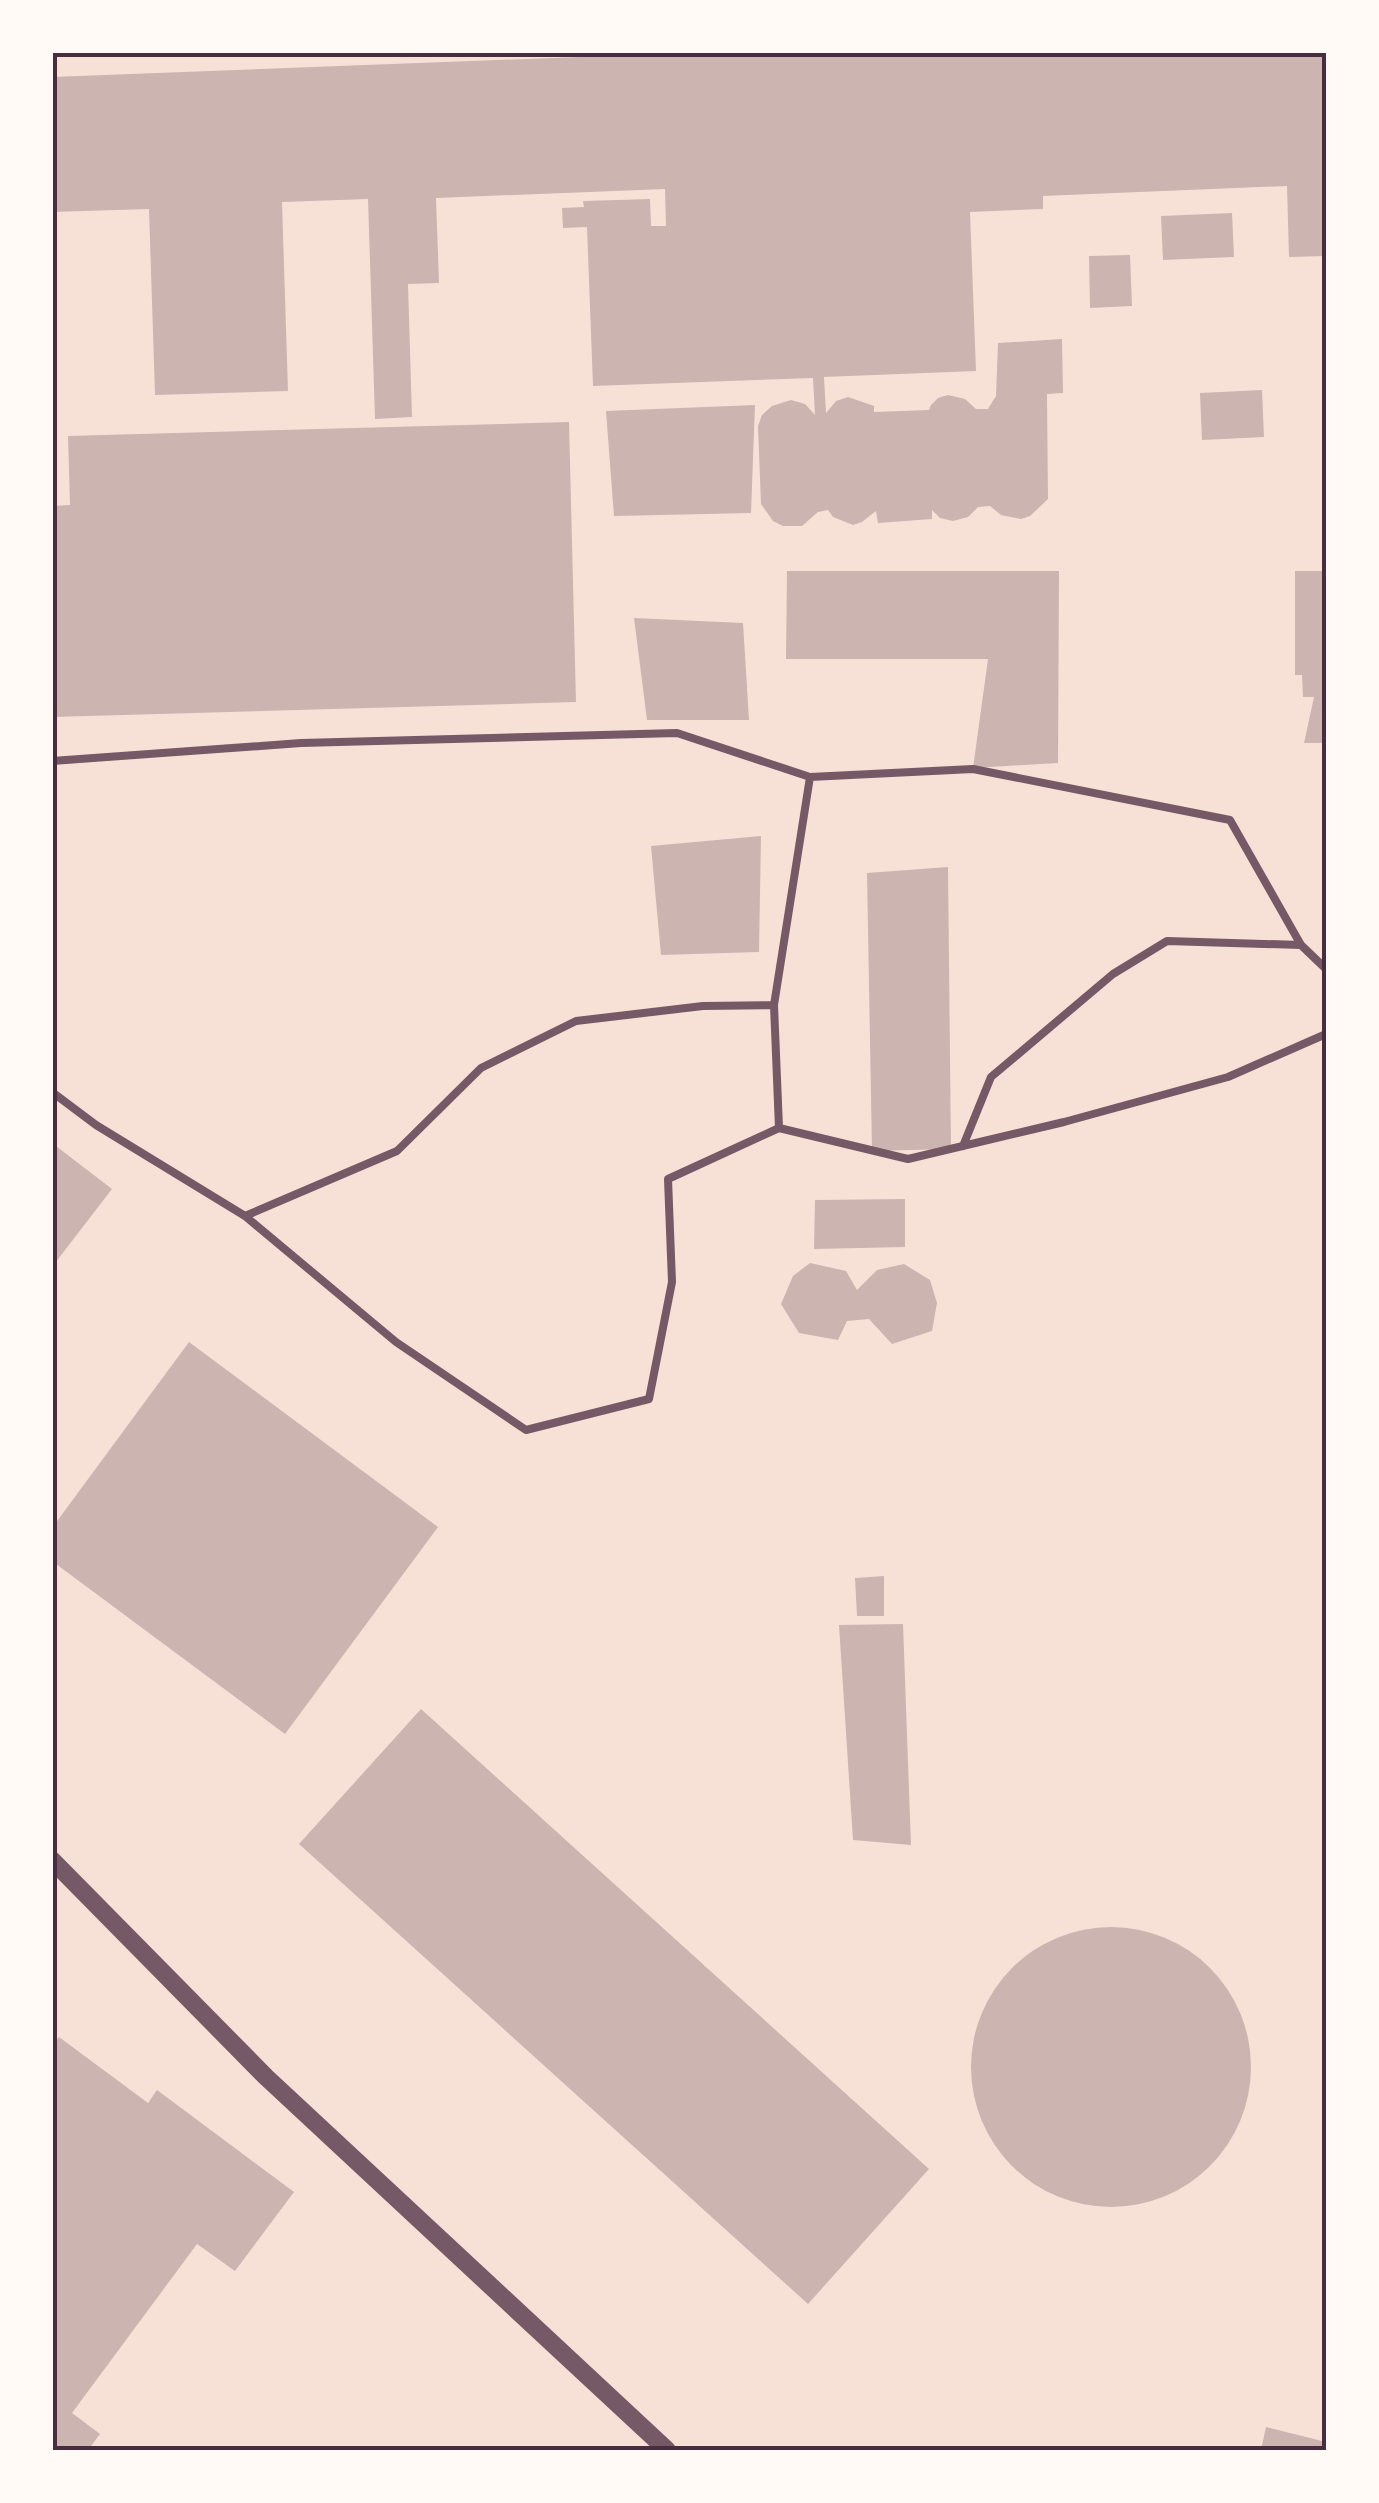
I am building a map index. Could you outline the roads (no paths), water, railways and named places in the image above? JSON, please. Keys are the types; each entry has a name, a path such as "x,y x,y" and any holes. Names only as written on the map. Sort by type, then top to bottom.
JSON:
{"street":[{"path":"54,1867 266,2077 667,2450"}],"lane":[{"path":"52,761 301,743 677,733 810,777 972,770 1230,820 1301,944 1326,968"},
{"path":"779,1128 774,1004 810,777"},
{"path":"963,1146 991,1077 1113,974 1167,941 1301,944"},
{"path":"245,1216 397,1150 482,1068 576,1021 703,1006 774,1004"},
{"path":"52,1092 96,1125 245,1216 396,1342 526,1430 649,1399 672,1282 668,1179 779,1128 908,1160 1228,1077 1326,1034"}]}
